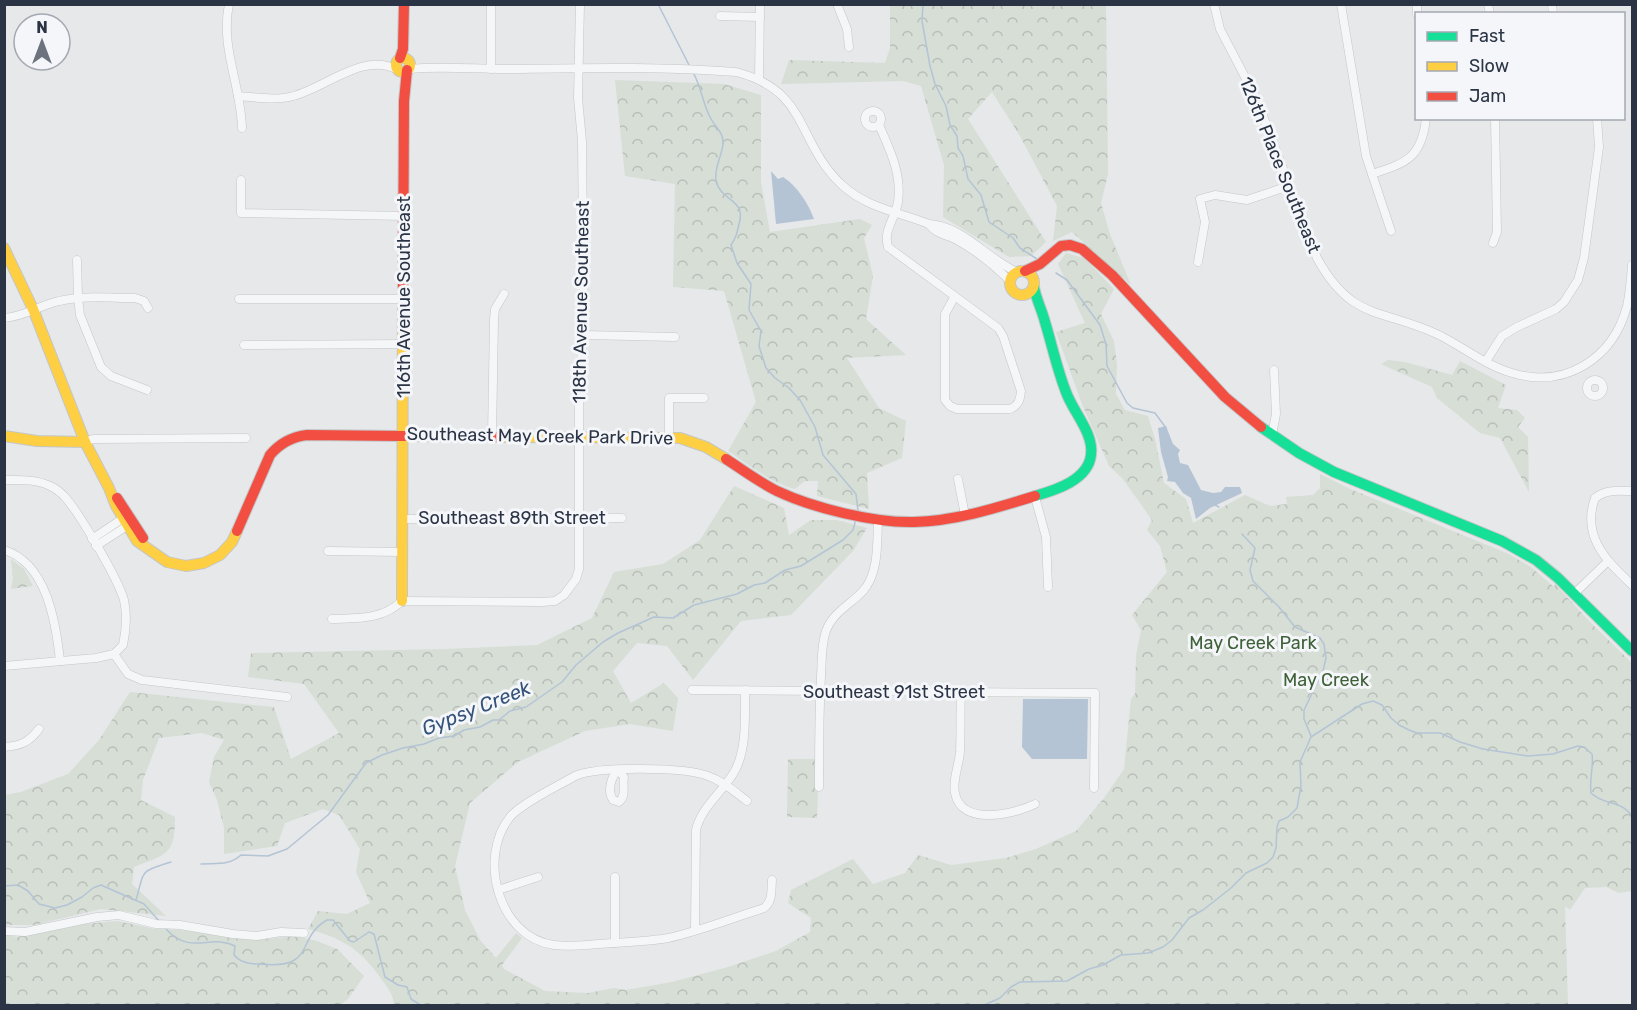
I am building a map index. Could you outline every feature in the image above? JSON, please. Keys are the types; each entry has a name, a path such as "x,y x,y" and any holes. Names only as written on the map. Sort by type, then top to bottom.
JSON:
{"street":[{"path":"229,4 228,56 238,96 242,128"},
{"name":"116th Avenue Southeast","path":"402,602 404,4"},
{"path":"491,4 491,69"},
{"name":"118th Avenue Southeast","path":"402,602 555,601 564,595 576,579 579,569 579,377 584,335 582,141 578,98 580,4"},
{"path":"759,79 760,4"},
{"path":"837,4 847,29 849,47"},
{"name":"126th Place Southeast","path":"1214,4 1220,28 1257,100 1317,258 1338,290 1362,308 1440,336 1512,373 1554,376 1584,366"},
{"path":"1341,4 1366,156 1391,231"},
{"path":"720,16 760,18"},
{"path":"238,96 292,96 358,67 378,65 491,69 664,68 736,72 759,79 777,90 788,101 799,117 815,151 840,183 858,197 895,214 937,225 959,234 1017,275 1034,283"},
{"path":"1372,174 1401,165 1412,156 1420,145 1426,120"},
{"path":"1492,243 1497,232 1495,120"},
{"path":"1486,361 1502,336 1556,309 1564,302 1578,280 1584,258 1599,147 1597,120"},
{"path":"879,125 897,172 898,193 895,214 886,238 888,247 955,296 998,328 1003,336 1021,392 1016,406 1010,409 957,409 945,400 945,314 955,296"},
{"path":"241,180 241,213 405,216"},
{"path":"1198,262 1205,222 1200,199 1215,195 1248,200 1290,186"},
{"path":"1043,315 1028,299 1011,289 1017,275 1033,269 1066,245 1077,246 1112,275 1225,397 1272,435 1315,462 1353,481 1522,551 1545,567 1632,651"},
{"path":"4,248 33,309 86,442 124,523 137,541 149,551"},
{"path":"1021,295 1029,293 1051,254"},
{"path":"77,260 78,298 84,326 101,367 111,376 147,390"},
{"path":"1592,381 1584,366 1602,351 1618,328 1627,306 1632,265"},
{"name":"Southeast May Creek Park Drive","path":"149,551 160,559 186,566 204,563 220,555 232,542 270,455 289,438 307,435 580,436 688,439 703,445 786,495 878,520 916,524 965,515 1035,497 1065,485 1080,476 1087,468 1091,453 1089,438 1067,393 1043,315 1034,294 1034,283"},
{"path":"492,436 494,320 495,309 504,294"},
{"path":"4,318 20,315 56,301 78,298 135,298 144,301 148,308"},
{"path":"239,299 404,299"},
{"path":"584,335 675,337"},
{"path":"244,345 404,344"},
{"path":"1272,435 1276,414 1274,370"},
{"path":"669,437 669,398 704,398"},
{"path":"4,436 37,441 86,442 93,438 246,438"},
{"path":"958,478 965,515"},
{"path":"4,480 32,481 48,485 58,491 70,504 94,543 120,591 125,607 123,645 114,654 96,658 4,666"},
{"path":"109,489 122,503 149,551"},
{"path":"1632,491 1603,492 1595,498 1593,514 1593,533 1600,552 1607,562 1632,585"},
{"path":"1035,497 1046,537 1048,587"},
{"name":"Southeast 89th Street","path":"402,519 622,518"},
{"path":"819,787 820,691 826,630 834,616 864,590 869,582 875,560 878,520"},
{"path":"94,543 124,523"},
{"path":"4,550 13,552 28,564 44,591 54,617 60,661"},
{"path":"328,551 402,552"},
{"path":"1574,594 1607,562"},
{"path":"332,620 382,615 393,610 402,602"},
{"path":"114,654 128,674 142,680 288,697"},
{"name":"Southeast 91st Street","path":"693,690 1095,693 1094,788"},
{"path":"695,930 696,830 701,816 733,774 740,753 746,690"},
{"path":"961,692 960,753 955,788 959,803 970,812 980,815 1023,810 1035,804"},
{"path":"4,747 24,744 39,729"},
{"path":"747,801 709,776 688,770 592,771 575,776 521,808 509,818 501,831 494,857 498,890 507,911 522,931 539,941 561,945 669,938 695,930 764,908 770,901 772,880"},
{"path":"498,890 538,877"},
{"path":"615,877 615,943"},
{"path":"5,931 25,932 105,916 128,917 156,924 257,936 280,932 304,933"}],"green space":[{"path":"890,5 1106,5 1108,174 1101,203 1110,234 1131,285 1072,232 1053,241 1057,206 1020,136 992,92 968,119 1046,242 1031,256 1009,257 943,217 944,165 921,86 903,81 781,84 789,60 885,63 890,48"},
{"path":"615,80 724,84 761,95 761,183 770,232 860,219 872,225 864,238 873,276 866,319 906,355 847,358 879,408 906,421 902,458 867,473 869,509 817,496 818,481 805,481 795,489 786,486 760,473 728,451 756,402 724,291 673,287 675,184 625,176"},
{"name":"May Creek","path":"1066,253 1084,258 1114,289 1101,314 1114,341 1117,365 1116,394 1125,410 1148,416 1164,483 1186,499 1193,523 1245,495 1270,506 1287,504 1286,497 1313,495 1320,488 1320,474 1348,488 1509,554 1531,567 1554,587 1555,584 1632,663 1632,891 1619,893 1606,887 1585,888 1570,910 1565,906 1568,1005 394,1005 387,987 357,951 340,940 308,929 318,911 347,914 370,903 356,872 360,849 339,815 323,809 285,823 277,846 224,854 224,828 217,800 209,782 214,757 224,740 202,733 159,738 143,780 141,800 175,817 175,830 167,852 134,867 132,884 166,916 101,909 34,925 5,925 5,795 21,792 68,774 99,740 130,692 274,707 291,759 339,733 304,684 248,677 251,653 537,645 592,618 614,572 663,564 700,540 734,486 784,508 789,535 811,520 837,520 867,528 853,551 791,615 741,621 693,680 667,646 637,643 613,671 631,703 664,683 678,698 673,731 630,724 585,731 518,762 470,803 455,866 465,910 480,940 496,958 516,933 522,938 502,965 504,969 545,991 588,993 614,988 626,990 672,982 776,951 810,932 811,918 788,903 791,890 853,859 873,884 905,873 918,855 951,865 1006,858 1036,849 1076,831 1104,798 1124,769 1131,699 1135,694 1136,655 1141,630 1132,615 1167,572 1160,546 1147,530 1152,520 1123,479 1109,466 1082,404 1056,332 1085,323 1058,264"},
{"path":"1388,360 1405,362 1452,375 1460,361 1506,385 1498,408 1517,410 1525,418 1518,427 1528,437 1529,492 1500,438 1480,433 1437,398 1432,387 1381,364"},
{"path":"11,559 24,569 33,586 11,589 13,578"},
{"path":"788,759 819,759 817,818 787,817"},
{"path":"117,921 156,929 258,940 294,936 317,941 337,949 364,976 348,999 340,1005 5,1005 4,934 17,937 75,925"}],"water":[{"path":"771,171 778,179 783,177 788,180 797,190 814,219 776,224"},
{"path":"1166,426 1173,444 1180,450 1178,454 1180,463 1188,465 1201,490 1213,493 1221,492 1225,487 1240,487 1242,493 1210,508 1196,519 1191,498 1183,493 1175,482 1167,481 1158,428"},
{"path":"1023,699 1088,699 1087,759 1032,759 1022,747"}],"waterway":[{"name":"Gypsy Creek","path":"658,4 689,65"},
{"path":"923,4 922,21 930,66 935,84 946,106 950,125 957,136 958,148 963,156 968,179 981,195 989,222 1013,238 1020,248 1037,259"},
{"name":"Gypsy Creek","path":"693,72 708,114 722,137 723,144 716,180 718,187 739,209 738,227 731,245 737,263 751,284 749,310 761,331 759,346 766,368 800,400 815,427 823,455 856,494 858,511"},
{"path":"1056,273 1067,280 1100,325 1106,344 1107,366 1127,403 1133,408 1155,413 1166,428"},
{"path":"1215,505 1219,507"},
{"name":"Gypsy Creek","path":"201,864 227,862 241,855 268,856 287,849 328,815 366,763 403,748 454,736 464,730 480,727 493,720 499,720 510,711 526,707 562,682 576,665 603,642 618,633 654,617 673,618 694,605 737,594 754,585 765,583 785,570 801,566 843,540 853,530 856,519"},
{"path":"1242,534 1255,548 1250,570 1253,581 1295,627 1320,638 1324,644 1326,658 1323,671 1304,710 1304,719 1311,736"},
{"name":"May Creek","path":"982,1006 1000,998 1020,982 1067,981 1121,955 1148,953 1163,947 1172,940 1189,918 1231,888 1246,873 1267,863 1273,857 1279,821 1288,817 1297,808 1301,786 1300,762 1311,737 1362,704 1373,701 1382,705 1399,725 1417,733 1440,733 1483,749 1528,756 1553,754 1578,746 1584,747 1592,754 1591,793 1601,800 1622,807 1632,816"},
{"name":"Gypsy Creek","path":"136,900 144,874 153,868 171,862"},
{"name":"May Creek","path":"4,886 18,885 28,891 39,904 55,908 67,905 101,885 144,904 160,922"},
{"name":"May Creek","path":"165,928 174,937 183,941 217,942 235,946 234,955 246,962 278,965 298,957 317,927 327,920 333,920 350,941 354,942 369,932 374,934 385,977 398,985 407,987 411,999 422,1006"}],"traffic: fast":[{"path":"1034,287 1069,400 1086,431 1091,447 1089,464 1078,477 1052,491 1035,496"},
{"path":"1261,427 1299,453 1334,472 1502,541 1536,560 1558,578 1632,651"}],"traffic: slow":[{"path":"400,58 406,58 410,65 406,72 400,72 396,68 396,62 400,58"},
{"path":"4,248 33,309 85,442 116,506 137,541 167,562 186,566 204,563 220,555 232,542 237,531"},
{"path":"1022,271 1031,274 1034,283 1031,292 1022,295 1013,292 1010,283 1013,274 1022,271"},
{"path":"402,601 403,288"},
{"path":"4,436 37,441 85,442"},
{"path":"497,437 680,438 706,447 726,459"}],"traffic: jam":[{"path":"400,58 403,49 404,4"},
{"path":"403,288 404,101 407,70"},
{"path":"1025,271 1040,264 1061,246 1070,245 1082,249 1112,275 1225,397 1261,427"},
{"path":"237,531 270,455 282,444 296,437 307,435 497,437"},
{"path":"726,459 764,484 792,497 844,513 881,520 914,522 945,519 1035,496"},
{"path":"117,498 143,538"}],"park label":[{"name":"May Creek Park","path":"1253,643"}]}
